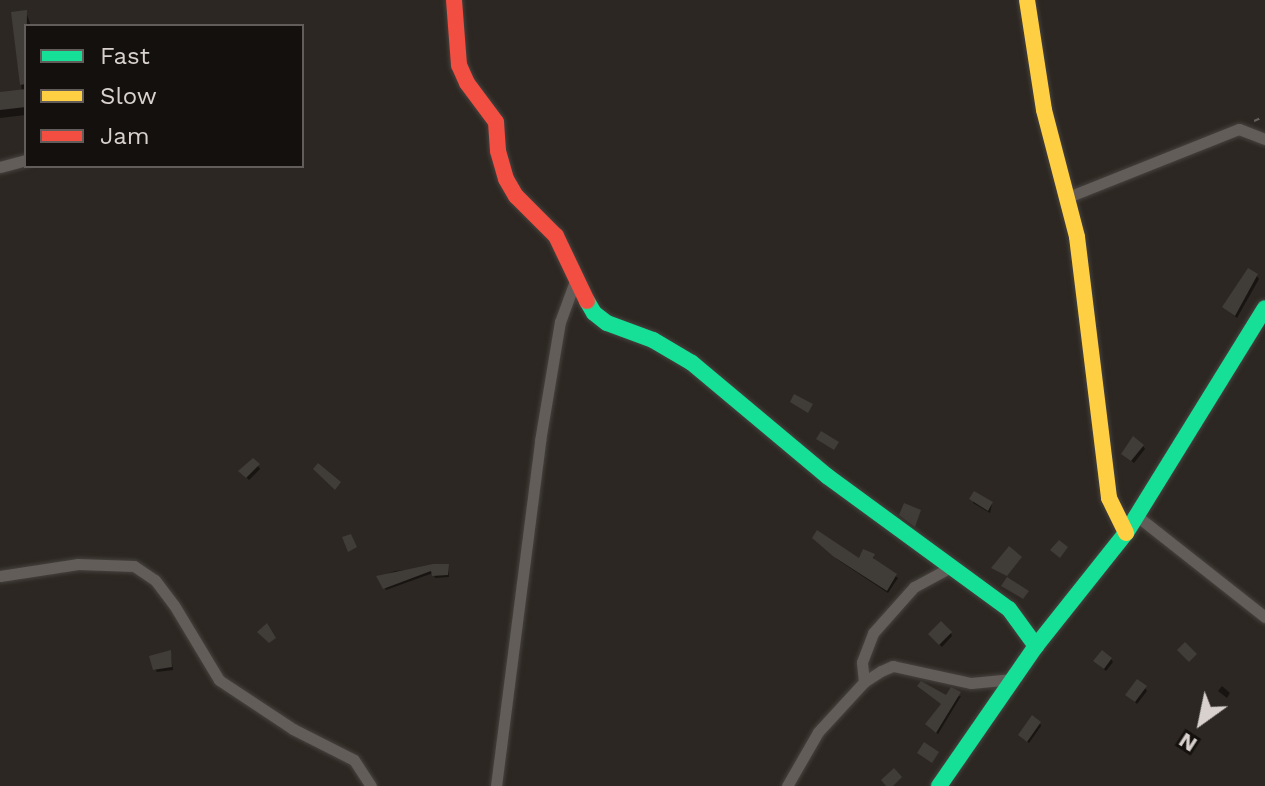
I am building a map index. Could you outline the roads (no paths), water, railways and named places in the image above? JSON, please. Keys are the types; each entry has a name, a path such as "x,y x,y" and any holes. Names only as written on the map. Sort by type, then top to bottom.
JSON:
{"street":[{"path":"454,0 459,65 467,83 496,122 498,151 506,179 516,196 556,236 575,281 594,313 607,323 653,340 692,363 827,476 1009,609 1036,646"},
{"path":"1027,0 1044,110 1079,251 1109,498 1126,533"},
{"path":"1068,197 1239,129 1265,139"},
{"path":"0,167 24,161"},
{"path":"496,786 540,441 560,322 575,281"},
{"path":"939,786 1036,646 1126,533 1265,308"},
{"path":"1137,516 1265,617"},
{"path":"0,576 78,564 134,566 155,580 168,597 219,680 293,729 354,760 371,786"},
{"path":"864,682 862,662 873,633 914,587 951,567"},
{"path":"787,786 818,732 864,682 893,666 971,683 1013,679"}]}
